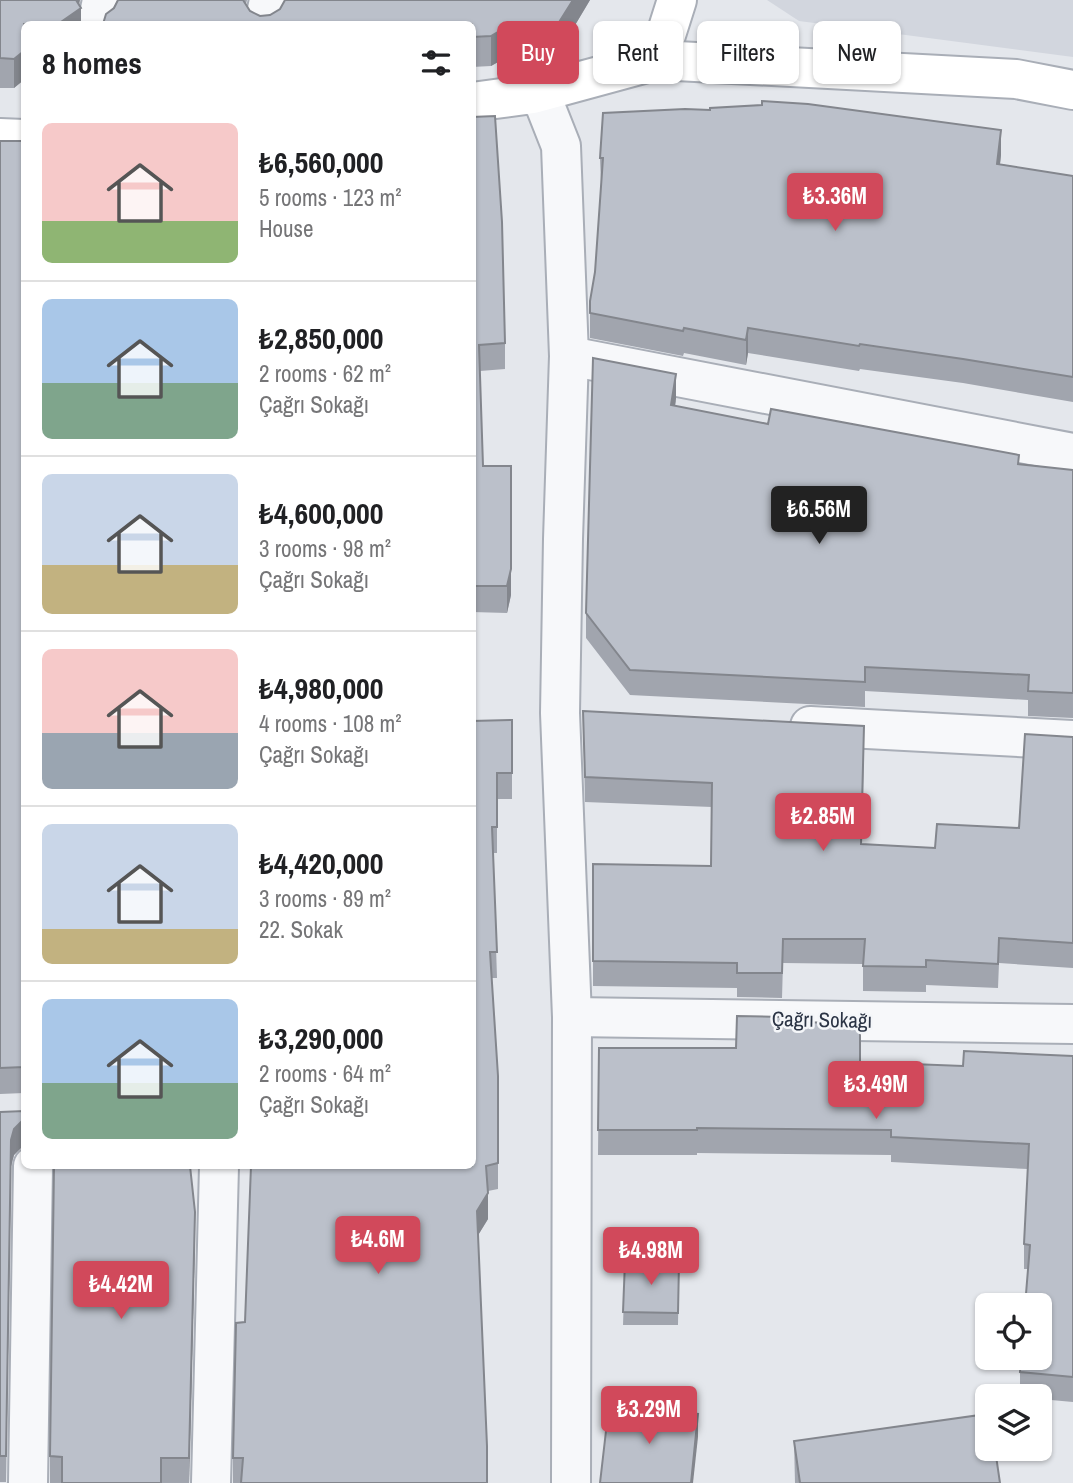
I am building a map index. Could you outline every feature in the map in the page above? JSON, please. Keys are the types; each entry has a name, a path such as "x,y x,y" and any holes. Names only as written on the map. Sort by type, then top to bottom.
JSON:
{"main road":[{"path":"670,21 677,0"},
{"path":"683,61 1016,79 1073,90"},
{"path":"476,101 533,94 593,78"},
{"path":"0,138 21,139"}],"street":[{"path":"98,21 102,0"},
{"path":"265,21 269,0"},
{"path":"533,94 544,103 561,146 569,356 563,540 574,714 571,1483"},
{"path":"569,356 1073,453"},
{"path":"782,725 1073,740"},
{"name":"Çağrı Sokağı","path":"572,1017 1073,1024"},
{"path":"28,1483 33,1169"},
{"path":"211,1483 219,1169"}],"shaded area":[{"path":"767,0 1073,0 1073,57 901,34 901,21 799,21"}],"building":[{"path":"0,0 76,0 81,8 62,21 21,21 21,53 14,59 0,58"},
{"path":"118,0 243,0 250,11 260,16 270,15 280,9 285,0 573,0 560,21 497,21 497,33 491,36 476,37 476,21 104,21 106,14 114,8"},
{"path":"762,101 808,104 1001,130 997,164 1073,176 1073,377 748,328 746,340 590,313 603,158 600,158 603,113 710,110 762,105"},
{"path":"495,116 502,222 505,343 479,345 483,466 511,466 511,569 507,586 476,586 476,117"},
{"path":"0,141 21,141 21,1067 0,1068"},
{"path":"593,358 676,374 671,405 768,424 771,409 1019,455 1018,464 1073,470 1073,693 1028,691 1029,675 865,667 865,682 630,670 586,613"},
{"path":"583,711 864,726 861,844 935,848 937,824 1019,828 1025,734 1073,737 1073,943 999,938 998,964 926,960 926,967 863,966 865,939 783,939 782,973 737,973 737,963 593,961 593,864 711,866 712,783 585,777"},
{"path":"512,720 512,773 497,773 497,827 492,827 497,952 490,952 498,1076 498,1163 486,1166 488,1193 477,1211 487,1483 241,1483 243,1458 233,1458 236,1323 245,1322 251,1169 476,1169 476,721"},
{"path":"737,1016 781,1017 780,1022 860,1023 860,1062 963,1066 964,1051 1073,1056 1073,1377 1020,1372 1052,1370 1052,1293 1026,1293 1030,1245 1024,1244 1029,1144 891,1137 891,1130 598,1130 599,1048 736,1048"},
{"path":"21,1111 21,1122 14,1129 11,1140 6,1456 0,1456 0,1112"},
{"path":"54,1169 190,1169 195,1212 189,1458 161,1458 161,1483 62,1483 62,1457 50,1456"},
{"path":"625,1261 679,1263 678,1313 623,1312"},
{"path":"609,1405 698,1414 691,1483 600,1483"},
{"path":"975,1416 975,1461 997,1461 1000,1483 800,1483 794,1441"}]}
